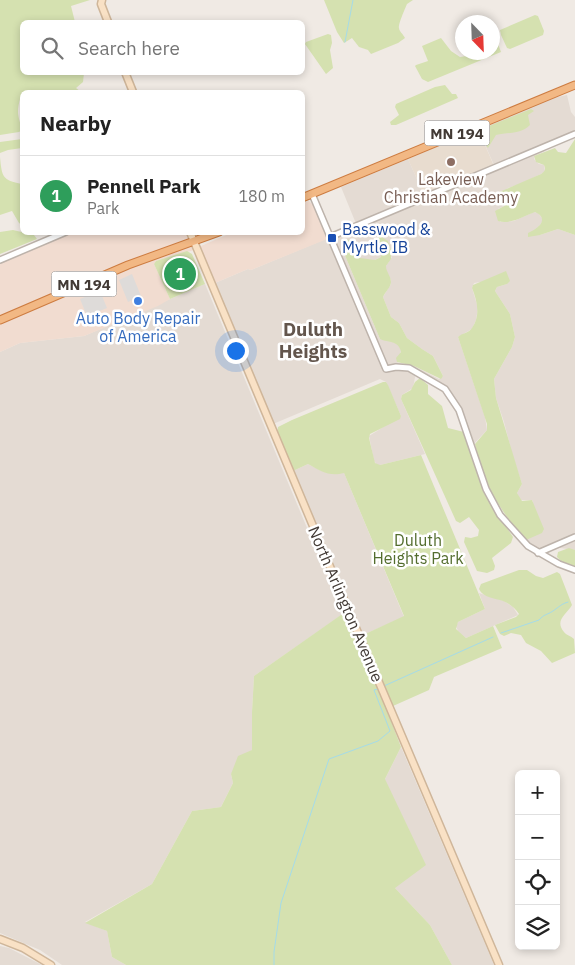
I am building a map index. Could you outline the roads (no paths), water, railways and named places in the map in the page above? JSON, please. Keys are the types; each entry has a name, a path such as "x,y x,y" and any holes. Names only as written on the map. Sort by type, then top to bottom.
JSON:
{"highway":[{"name":"MN 194","path":"305,197 575,85"},
{"name":"MN 194","path":"0,320 128,265 212,235"}],"main road":[{"path":"102,0 101,4 107,20"},
{"path":"126,75 132,90"},
{"name":"North Arlington Avenue","path":"191,235 499,965"},
{"path":"0,939 23,948 51,965"}],"street":[{"path":"330,237 575,134"},
{"path":"312,194 386,369 396,367 408,368 445,389 459,410 486,489 493,504 507,524 538,553 575,570"},
{"path":"0,260 59,235"},
{"path":"538,553 575,537"}],"waterway":[{"path":"345,42 353,0"},
{"path":"501,633 539,620 568,602"},
{"path":"384,686 493,637"},
{"path":"274,965 281,903 329,759 378,741 390,731 374,690 378,689"}],"place":[{"name":"Lakeview Christian Academy","path":"451,162"},
{"name":"Basswood & Myrtle IB","path":"332,238"},
{"name":"Pennell Park","path":"180,274"},
{"name":"Auto Body Repair of America","path":"138,301"}],"district":[{"name":"Duluth Heights","path":"313,340"}],"park label":[{"name":"Duluth Heights Park","path":"418,549"}]}
